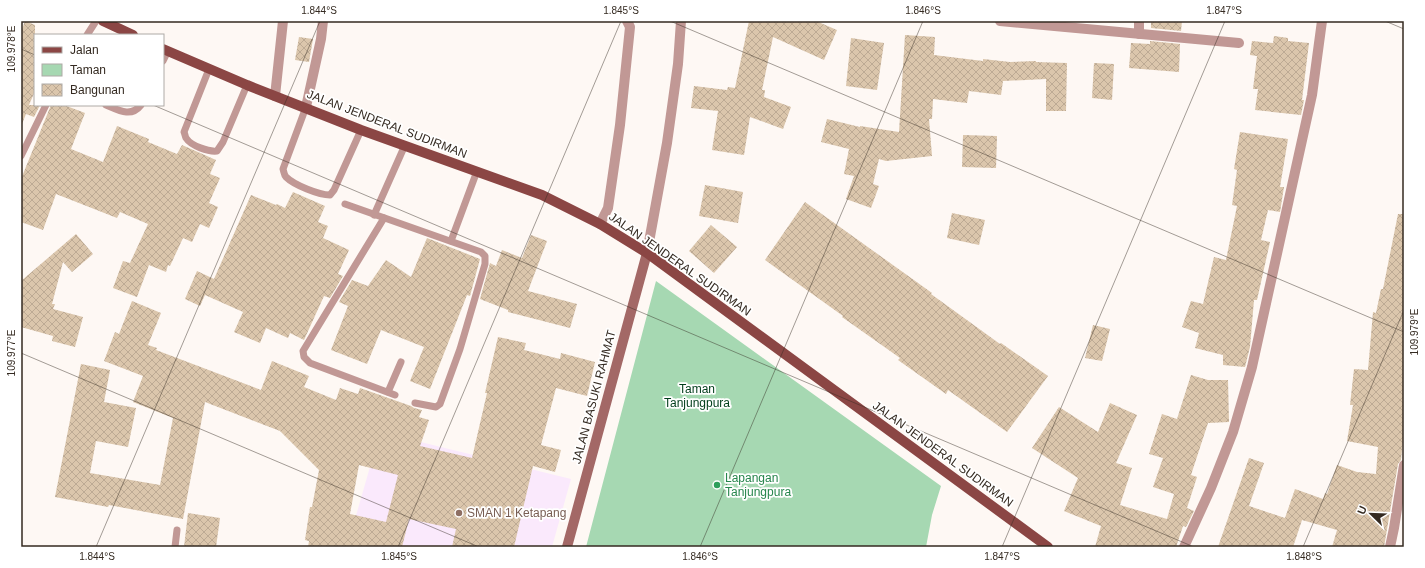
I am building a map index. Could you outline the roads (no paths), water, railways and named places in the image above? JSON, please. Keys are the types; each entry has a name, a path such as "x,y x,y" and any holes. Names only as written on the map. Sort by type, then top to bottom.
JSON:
{"main road":[{"path":"103,21 131,34"},
{"name":"JALAN JENDERAL SUDIRMAN","path":"166,50 247,85 361,130 542,195 600,224 646,253 1048,547"}],"street":[{"path":"275,96 283,21"},
{"path":"306,107 321,38 323,21"},
{"path":"600,224 608,208 620,125 630,27 627,21"},
{"path":"646,253 667,143 678,64 682,21"},
{"path":"1000,21 1087,25 1139,34 1238,43"},
{"path":"1139,21 1139,34"},
{"path":"1184,547 1211,488 1233,432 1252,367 1312,95 1322,21"},
{"name":"JALAN BASUKI RAHMAT","path":"567,547 646,253"},
{"path":"1390,547 1404,465"}],"lane":[{"path":"88,34 96,21"},
{"path":"209,69 184,132 187,139 193,144 211,152 217,151 223,142 247,85"},
{"path":"21,156 46,106"},
{"path":"108,106 126,113 130,113 138,109 140,106"},
{"path":"306,107 283,169 284,176 291,181 323,195 330,195 334,190 361,130"},
{"path":"374,215 405,145"},
{"path":"451,241 477,171"},
{"path":"345,204 481,252 486,256 460,349 440,404 436,407 415,403"},
{"path":"384,218 303,351 304,357 310,363 391,393 401,362"},
{"path":"175,547 177,530"}],"place":[{"name":"Lapangan Tanjungpura","path":"717,485"},
{"name":"SMAN 1 Ketapang","path":"459,513"}],"park label":[{"name":"Taman Tanjungpura","path":"697,396"}]}
